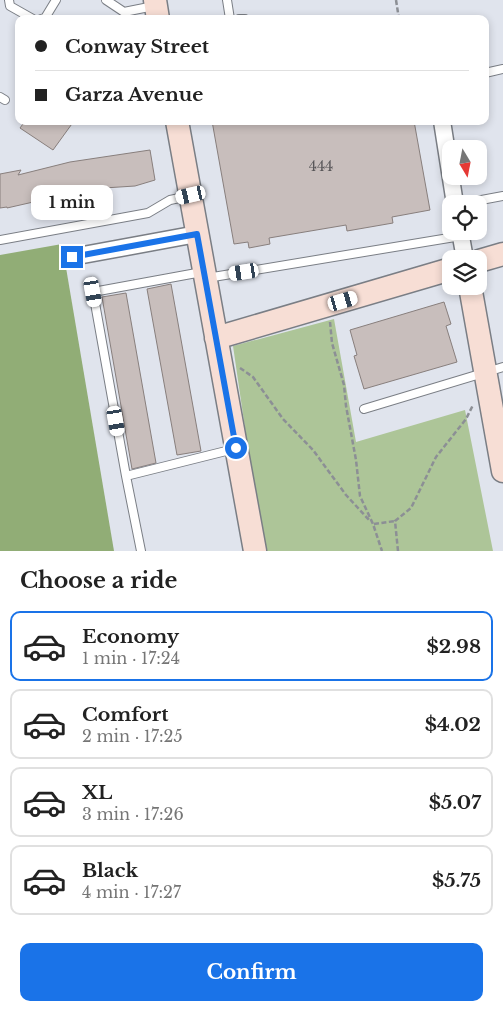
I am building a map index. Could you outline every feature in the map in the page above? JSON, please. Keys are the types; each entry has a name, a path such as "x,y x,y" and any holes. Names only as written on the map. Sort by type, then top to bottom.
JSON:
{"street":[{"path":"178,125 255,551"},
{"path":"443,125 454,195"},
{"path":"72,257 197,234"},
{"path":"487,259 503,254"},
{"path":"216,338 442,272"},
{"path":"472,295 487,372 503,471"}],"lane":[{"path":"9,0 10,6 26,15"},
{"path":"47,15 56,0"},
{"path":"106,0 124,12 157,8"},
{"path":"227,0 229,15"},
{"path":"489,72 503,69"},
{"path":"0,240 148,213 170,200 191,195"},
{"path":"487,199 503,196"},
{"path":"141,551 93,292 442,236"},
{"path":"364,409 487,372"},
{"path":"126,476 236,448"}],"path":[{"path":"396,0 398,15"},
{"path":"330,318 332,343 344,385 360,496 374,524 382,551"},
{"path":"234,364 253,377 283,419 313,450 346,495 374,524"},
{"path":"374,524 395,521 411,508 436,457 466,419 487,372"},
{"path":"395,521 398,551"}],"green space":[{"path":"62,244 114,551 0,551 0,255"},
{"path":"334,319 356,442 465,410 493,551 263,551 233,346"}],"building":[{"path":"22,125 71,125 53,150 20,128"},
{"path":"213,125 415,125 430,210 392,217 393,223 347,231 346,225 269,238 270,244 249,248 248,242 234,244"},
{"path":"150,150 155,180 135,186 104,188 89,193 0,208 0,174 21,170 18,175 70,162"},
{"path":"171,284 201,451 177,455 147,289"},
{"path":"126,293 156,463 132,469 102,297"},
{"path":"444,302 451,324 446,326 457,362 364,389 354,356 357,355 350,330"}],"route":[{"path":"72,257 197,234 236,448"}]}
